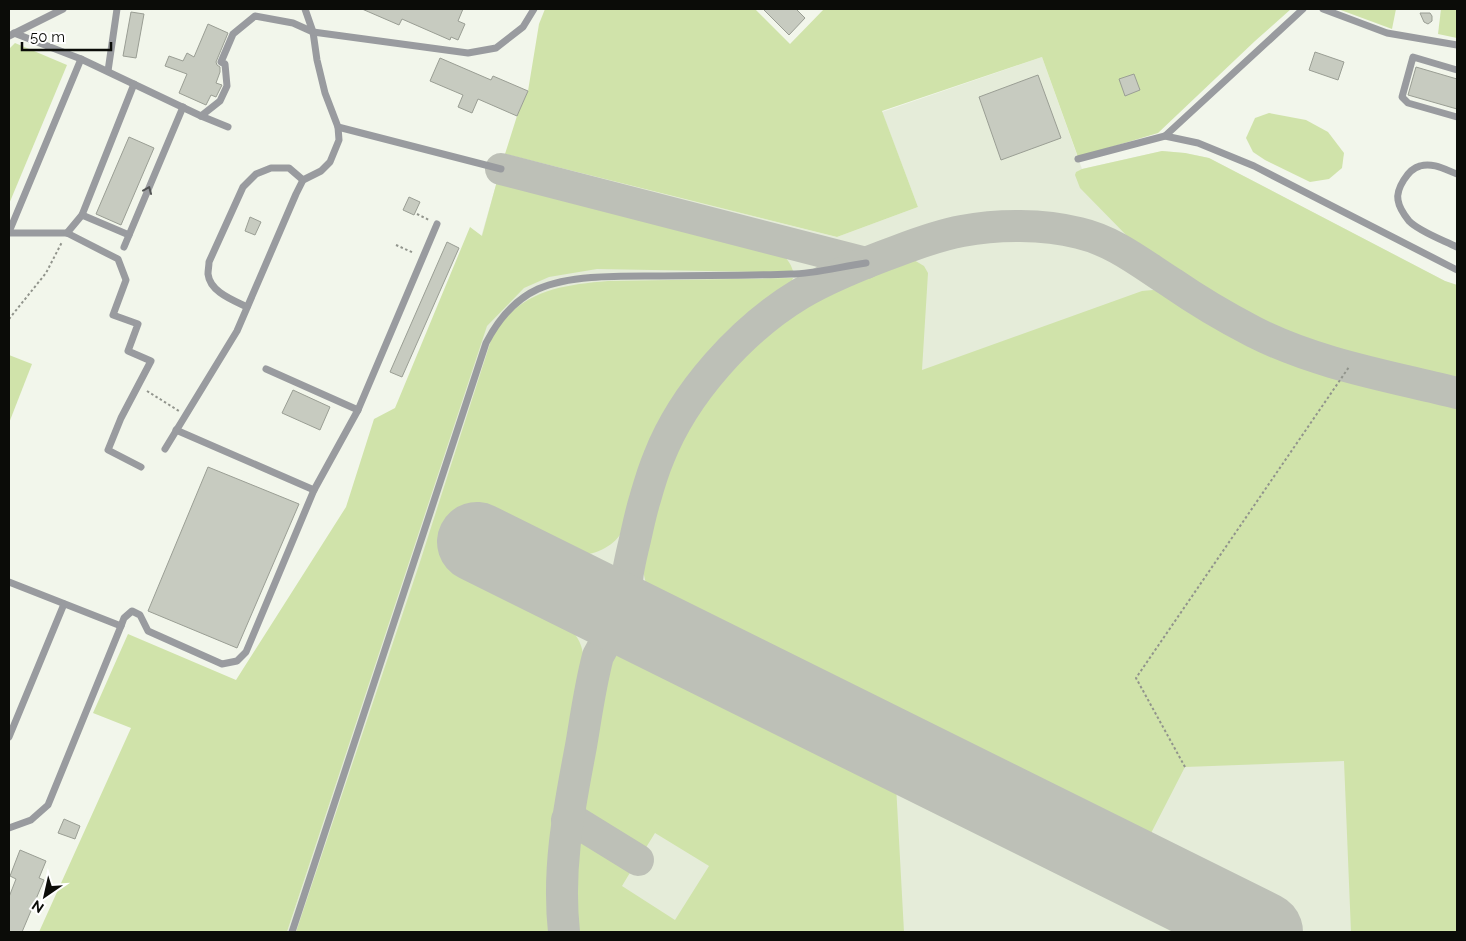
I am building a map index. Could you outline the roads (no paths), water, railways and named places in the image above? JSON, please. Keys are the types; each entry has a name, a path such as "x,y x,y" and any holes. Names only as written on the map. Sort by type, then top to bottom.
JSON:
{"lane":[{"path":"12,35 63,9"},
{"path":"108,71 117,9"},
{"path":"164,449 237,331 303,180 321,171 330,162 339,140 338,128 317,60 313,32 305,9"},
{"path":"201,116 220,101 227,86 225,64 221,62 233,34 255,16 293,23 313,32 468,53 496,48 523,27 534,9"},
{"path":"1165,136 1303,9"},
{"path":"1323,9 1387,33 1457,44"},
{"path":"12,35 82,59 228,127"},
{"path":"1457,70 1413,57 1402,97 1408,103 1457,117"},
{"path":"82,59 9,233 67,233 118,259 126,280 113,315 138,324 128,351 152,361 121,418 108,450 141,467"},
{"path":"67,233 82,215 134,84"},
{"path":"124,247 183,107"},
{"path":"338,128 501,169"},
{"path":"1078,159 1165,136 1198,143 1254,166 1457,270"},
{"path":"1457,174 1435,165 1419,166 1404,180 1398,200 1402,211 1416,227 1457,247"},
{"path":"247,307 223,295 211,284 208,275 209,262 243,187 256,174 271,168 289,168 303,180"},
{"path":"82,215 129,235"},
{"path":"9,828 32,820 48,805 124,618 132,612 140,615 148,631 222,664 237,661 246,652 314,490 358,410 437,224"},
{"path":"292,932 486,343 492,330 501,318 513,306 532,293 553,284 570,281 613,276 793,274 866,263"},
{"path":"266,369 358,410"},
{"path":"176,430 314,490"},
{"path":"9,582 121,626"},
{"path":"9,737 64,604"}]}
